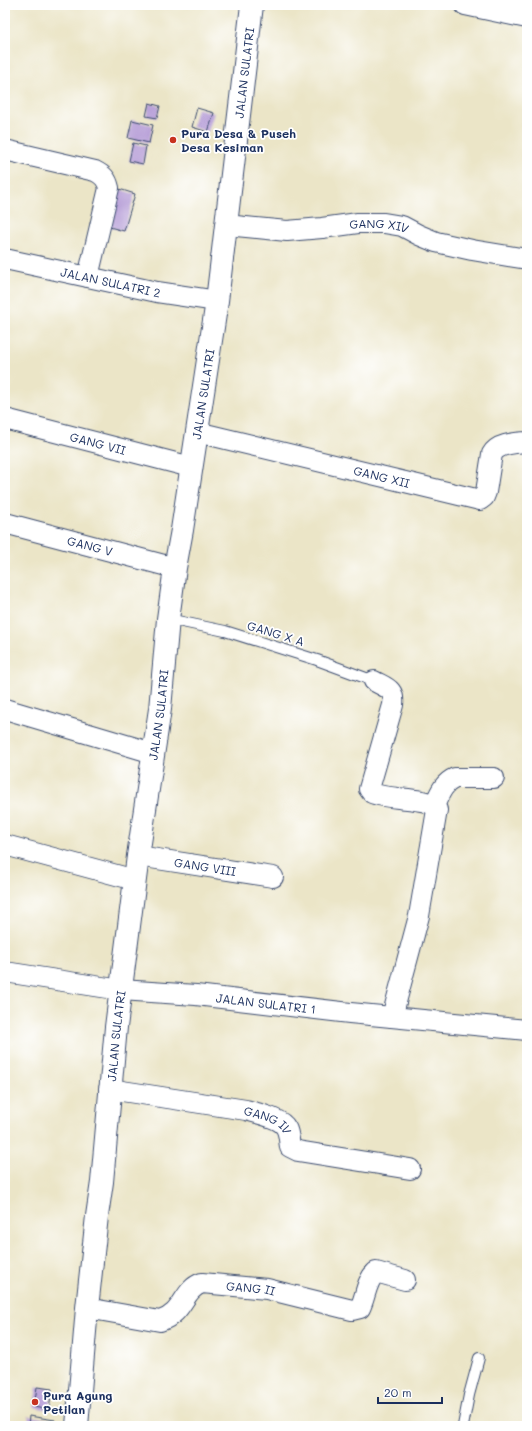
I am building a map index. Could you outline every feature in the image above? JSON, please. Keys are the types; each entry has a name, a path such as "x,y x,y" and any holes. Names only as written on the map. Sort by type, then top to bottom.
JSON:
{"main road":[{"name":"JALAN SULATRI","path":"77,1426 87,1308 102,1182 109,1090 121,990 138,856 160,709 174,568 182,530 217,301 252,5"}],"street":[{"path":"465,5 527,18"},
{"path":"5,150 94,171 103,175 108,181 109,188 88,277"},
{"name":"GANG XIV","path":"226,225 287,231 358,223 384,223 402,226 436,242 472,250 527,259"},
{"name":"JALAN SULATRI 2","path":"5,259 157,292 217,301"},
{"name":"GANG VII","path":"5,419 191,467"},
{"name":"GANG XII","path":"197,432 480,500 484,497 486,492 492,454 494,450 503,445 527,442"},
{"name":"GANG V","path":"5,523 174,568"},
{"path":"374,682 392,691 394,696 393,705 369,789 372,793 380,797 425,802 434,806 437,810 419,916 392,1017"},
{"path":"5,709 153,753"},
{"path":"434,806 444,784 450,780 455,778 494,778"},
{"path":"5,845 135,880"},
{"name":"GANG VIII","path":"138,856 273,878"},
{"name":"JALAN SULATRI 1","path":"5,972 121,990 196,995 392,1017 527,1030"},
{"name":"GANG IV","path":"109,1090 246,1110 264,1115 285,1125 288,1129 290,1146 298,1151 410,1169"},
{"name":"GANG II","path":"87,1308 160,1321 169,1318 178,1310 192,1288 202,1283 267,1289 352,1310 360,1308 372,1276 376,1272 405,1280"}],"lane":[{"name":"GANG X A","path":"168,619 225,631 318,660 374,682"},
{"path":"463,1426 469,1395 479,1358"}],"building":[{"path":"149,103 160,106 157,118 146,116"},
{"path":"197,108 214,113 208,132 192,127"},
{"path":"132,120 153,125 149,143 128,138"},
{"path":"133,143 146,146 143,164 129,161"},
{"path":"116,188 135,194 124,231 106,226"},
{"path":"37,1387 52,1389 49,1410 34,1407"},
{"path":"29,1416 55,1420 54,1426 28,1426"}],"place":[{"name":"Pura Desa & Puseh Desa Kesiman","path":"173,140"},
{"name":"Pura Agung Petilan","path":"35,1402"}]}
